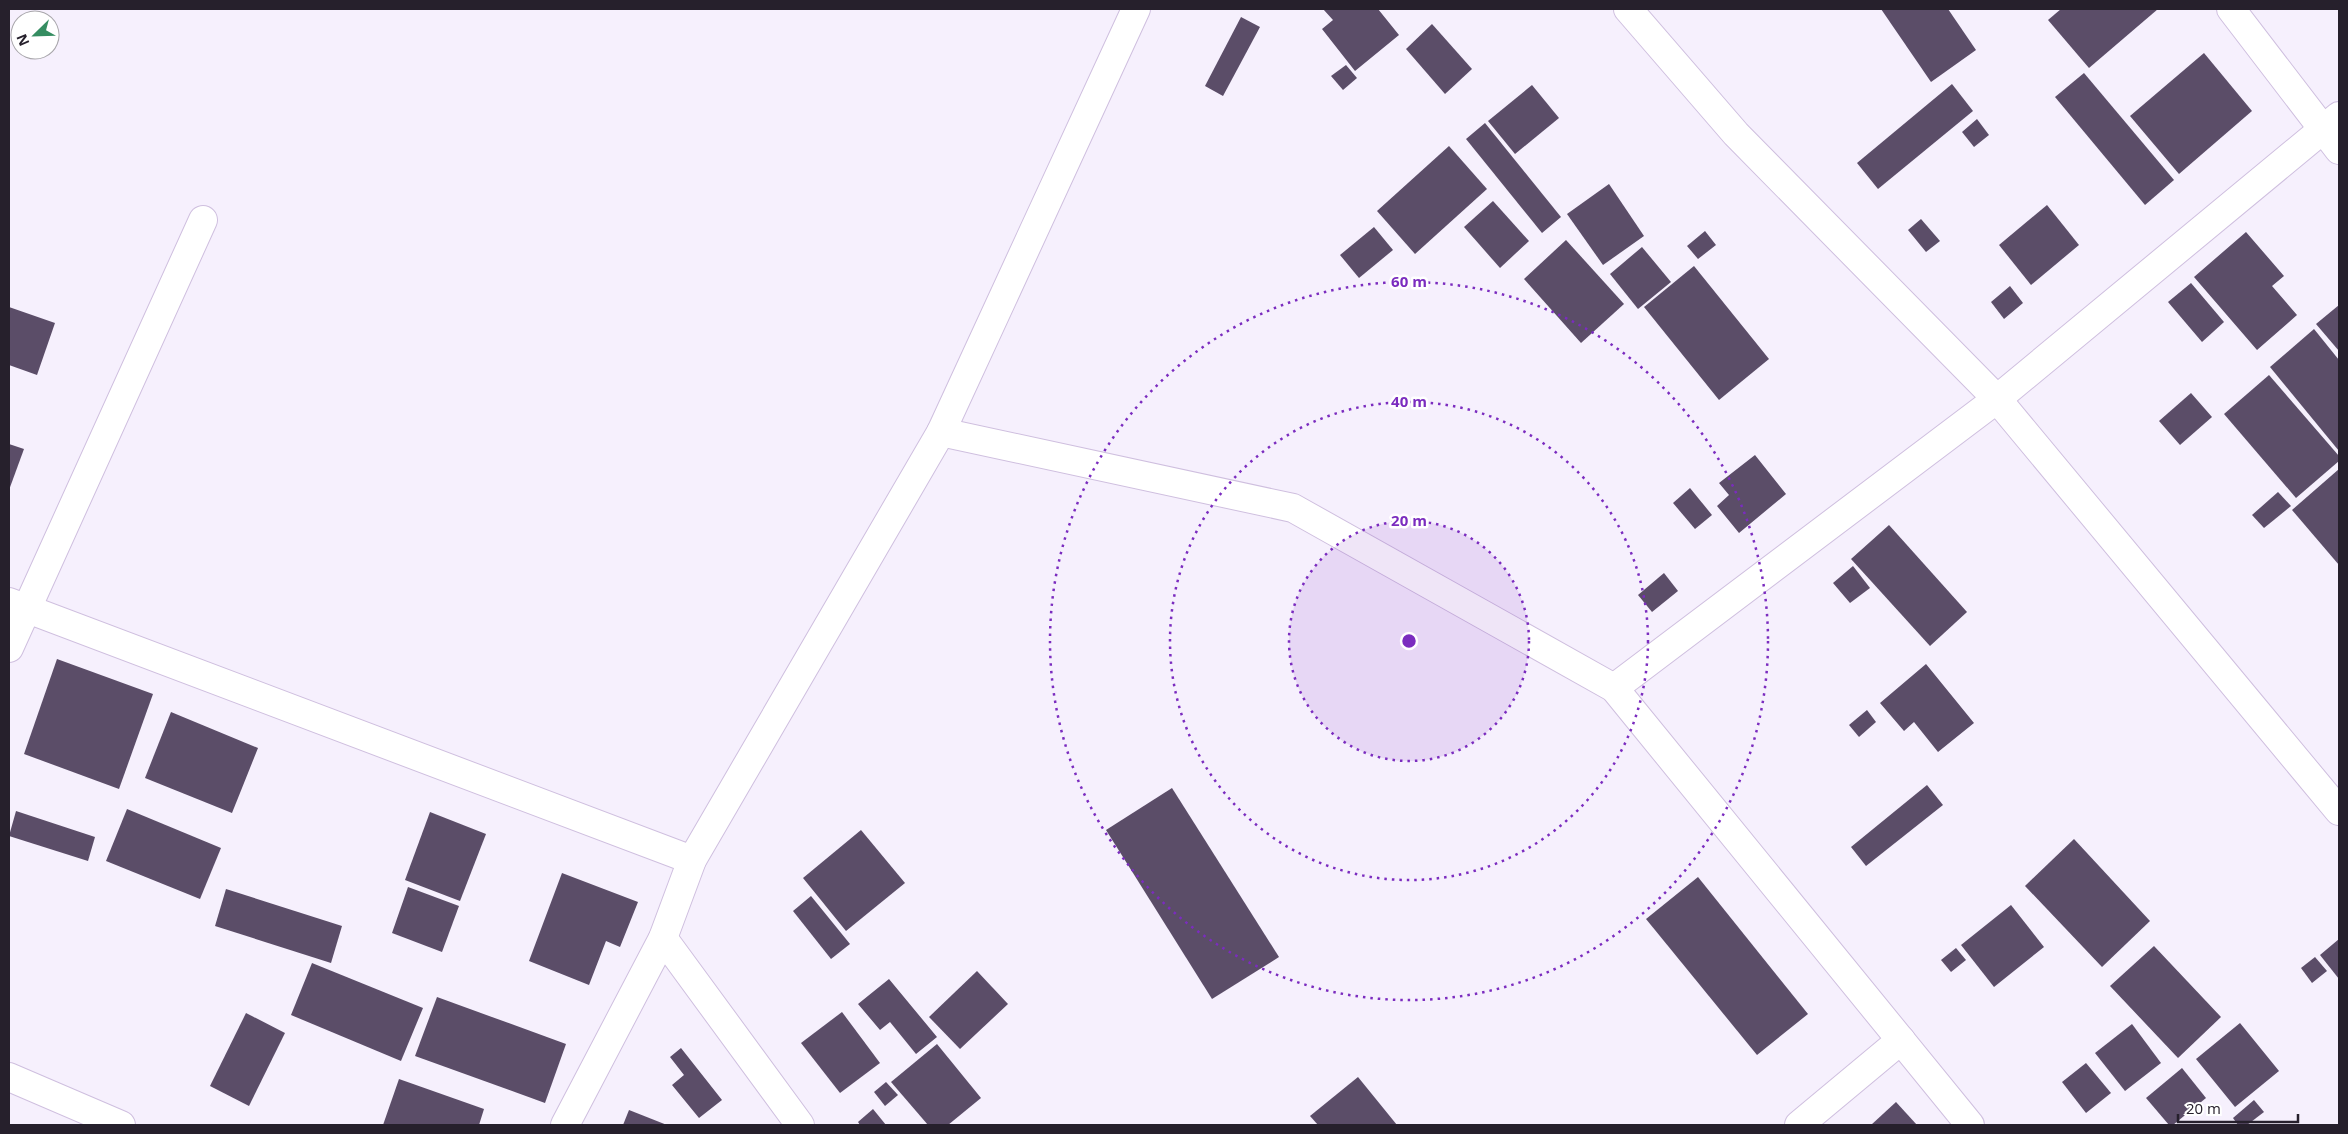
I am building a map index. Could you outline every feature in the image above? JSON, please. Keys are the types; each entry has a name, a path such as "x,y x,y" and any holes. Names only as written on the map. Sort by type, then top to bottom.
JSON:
{"street":[{"path":"565,1125 663,938 692,860 941,432 1136,9"},
{"path":"1628,9 1736,134 1997,399 2339,811"},
{"path":"1614,688 1997,399 2334,132 2230,9"},
{"path":"9,648 18,605 204,220"},
{"path":"941,432 1293,508 1614,688 1970,1125"},
{"path":"18,605 692,860"},
{"path":"663,938 800,1125"},
{"path":"1799,1125 1901,1040"},
{"path":"9,1077 121,1125"}],"building":[{"path":"1323,9 1378,9 1399,35 1355,71 1322,29 1333,20"},
{"path":"1881,9 1948,9 1976,50 1931,82"},
{"path":"2061,9 2158,9 2089,68 2048,20"},
{"path":"1241,17 1260,27 1223,96 1205,86"},
{"path":"1432,24 1472,69 1445,94 1406,49"},
{"path":"2204,53 2252,111 2179,174 2130,116"},
{"path":"1346,65 1357,78 1343,90 1331,76"},
{"path":"2084,73 2174,180 2145,205 2055,97"},
{"path":"1952,84 1973,111 1878,189 1857,163"},
{"path":"1532,85 1559,118 1515,154 1488,121"},
{"path":"1977,119 1989,135 1974,147 1962,132"},
{"path":"1485,123 1561,217 1542,233 1466,139"},
{"path":"1449,146 1487,189 1415,254 1377,211"},
{"path":"1609,184 1644,236 1603,265 1567,214"},
{"path":"1493,201 1529,241 1500,268 1464,227"},
{"path":"2047,205 2079,245 2031,285 1999,245"},
{"path":"1921,219 1940,241 1926,252 1908,230"},
{"path":"1374,227 1393,250 1359,278 1340,255"},
{"path":"1705,231 1716,245 1698,259 1687,246"},
{"path":"2246,232 2284,276 2272,286 2297,315 2257,350 2194,277"},
{"path":"1566,240 1624,304 1581,343 1524,279"},
{"path":"1642,247 1671,282 1638,309 1610,274"},
{"path":"1694,266 1769,359 1719,400 1644,307"},
{"path":"2191,283 2224,322 2202,342 2168,302"},
{"path":"2010,286 2023,303 2004,319 1991,302"},
{"path":"2339,305 2339,351 2316,324"},
{"path":"9,307 55,323 37,375 9,365"},
{"path":"2314,329 2339,360 2339,451 2270,367"},
{"path":"2269,375 2339,456 2339,461 2296,498 2224,414"},
{"path":"2191,393 2212,417 2180,445 2159,421"},
{"path":"9,444 24,449 9,490"},
{"path":"1755,455 1786,494 1739,533 1717,506 1729,495 1719,483"},
{"path":"2339,469 2339,565 2292,510"},
{"path":"1690,488 1712,515 1695,529 1673,503"},
{"path":"2278,492 2291,506 2264,528 2252,515"},
{"path":"1889,525 1967,612 1930,646 1851,559"},
{"path":"1853,566 1870,588 1850,603 1833,583"},
{"path":"1664,573 1678,591 1652,612 1638,595"},
{"path":"57,659 153,694 119,789 24,754"},
{"path":"1926,664 1974,723 1938,752 1914,722 1904,731 1880,703"},
{"path":"1867,710 1876,722 1859,737 1849,725"},
{"path":"171,712 258,748 232,813 145,778"},
{"path":"1927,785 1943,805 1866,866 1851,847"},
{"path":"1172,788 1279,957 1212,999 1106,830"},
{"path":"127,809 221,848 200,899 106,861"},
{"path":"16,811 95,837 88,861 9,836"},
{"path":"430,812 486,834 460,901 405,880"},
{"path":"861,830 905,883 846,931 803,878"},
{"path":"2074,839 2150,921 2102,967 2025,886"},
{"path":"562,873 638,902 620,947 606,941 589,985 529,961"},
{"path":"1698,877 1808,1014 1757,1055 1646,919"},
{"path":"408,887 459,906 442,952 392,933"},
{"path":"226,889 342,926 331,963 215,926"},
{"path":"811,896 850,944 831,959 793,911"},
{"path":"2011,905 2044,947 1994,987 1961,945"},
{"path":"2339,939 2339,979 2320,955"},
{"path":"2154,946 2221,1017 2178,1058 2110,986"},
{"path":"1956,948 1966,960 1951,972 1941,960"},
{"path":"2315,957 2327,971 2312,983 2301,968"},
{"path":"312,963 423,1008 401,1061 291,1015"},
{"path":"977,971 1008,1004 960,1049 929,1017"},
{"path":"889,979 937,1037 916,1054 890,1022 880,1030 858,1004"},
{"path":"437,997 566,1044 545,1103 415,1056"},
{"path":"842,1012 880,1063 840,1093 801,1043"},
{"path":"246,1013 285,1033 249,1106 210,1086"},
{"path":"2240,1023 2279,1071 2235,1107 2196,1059"},
{"path":"2132,1024 2161,1063 2125,1091 2095,1053"},
{"path":"937,1044 981,1098 948,1125 928,1125 891,1082"},
{"path":"681,1048 722,1100 699,1118 672,1085 684,1075 670,1057"},
{"path":"2086,1063 2111,1093 2086,1113 2062,1082"},
{"path":"2182,1068 2206,1098 2173,1125 2169,1125 2146,1098"},
{"path":"1358,1077 1397,1125 1318,1125 1310,1116"},
{"path":"399,1079 484,1109 479,1125 383,1125"},
{"path":"886,1082 898,1095 885,1106 874,1092"},
{"path":"2254,1100 2264,1112 2247,1125 2238,1125 2233,1118"},
{"path":"1896,1102 1917,1125 1871,1125"},
{"path":"873,1109 886,1125 860,1125 858,1122"},
{"path":"629,1110 667,1125 623,1125"}]}
